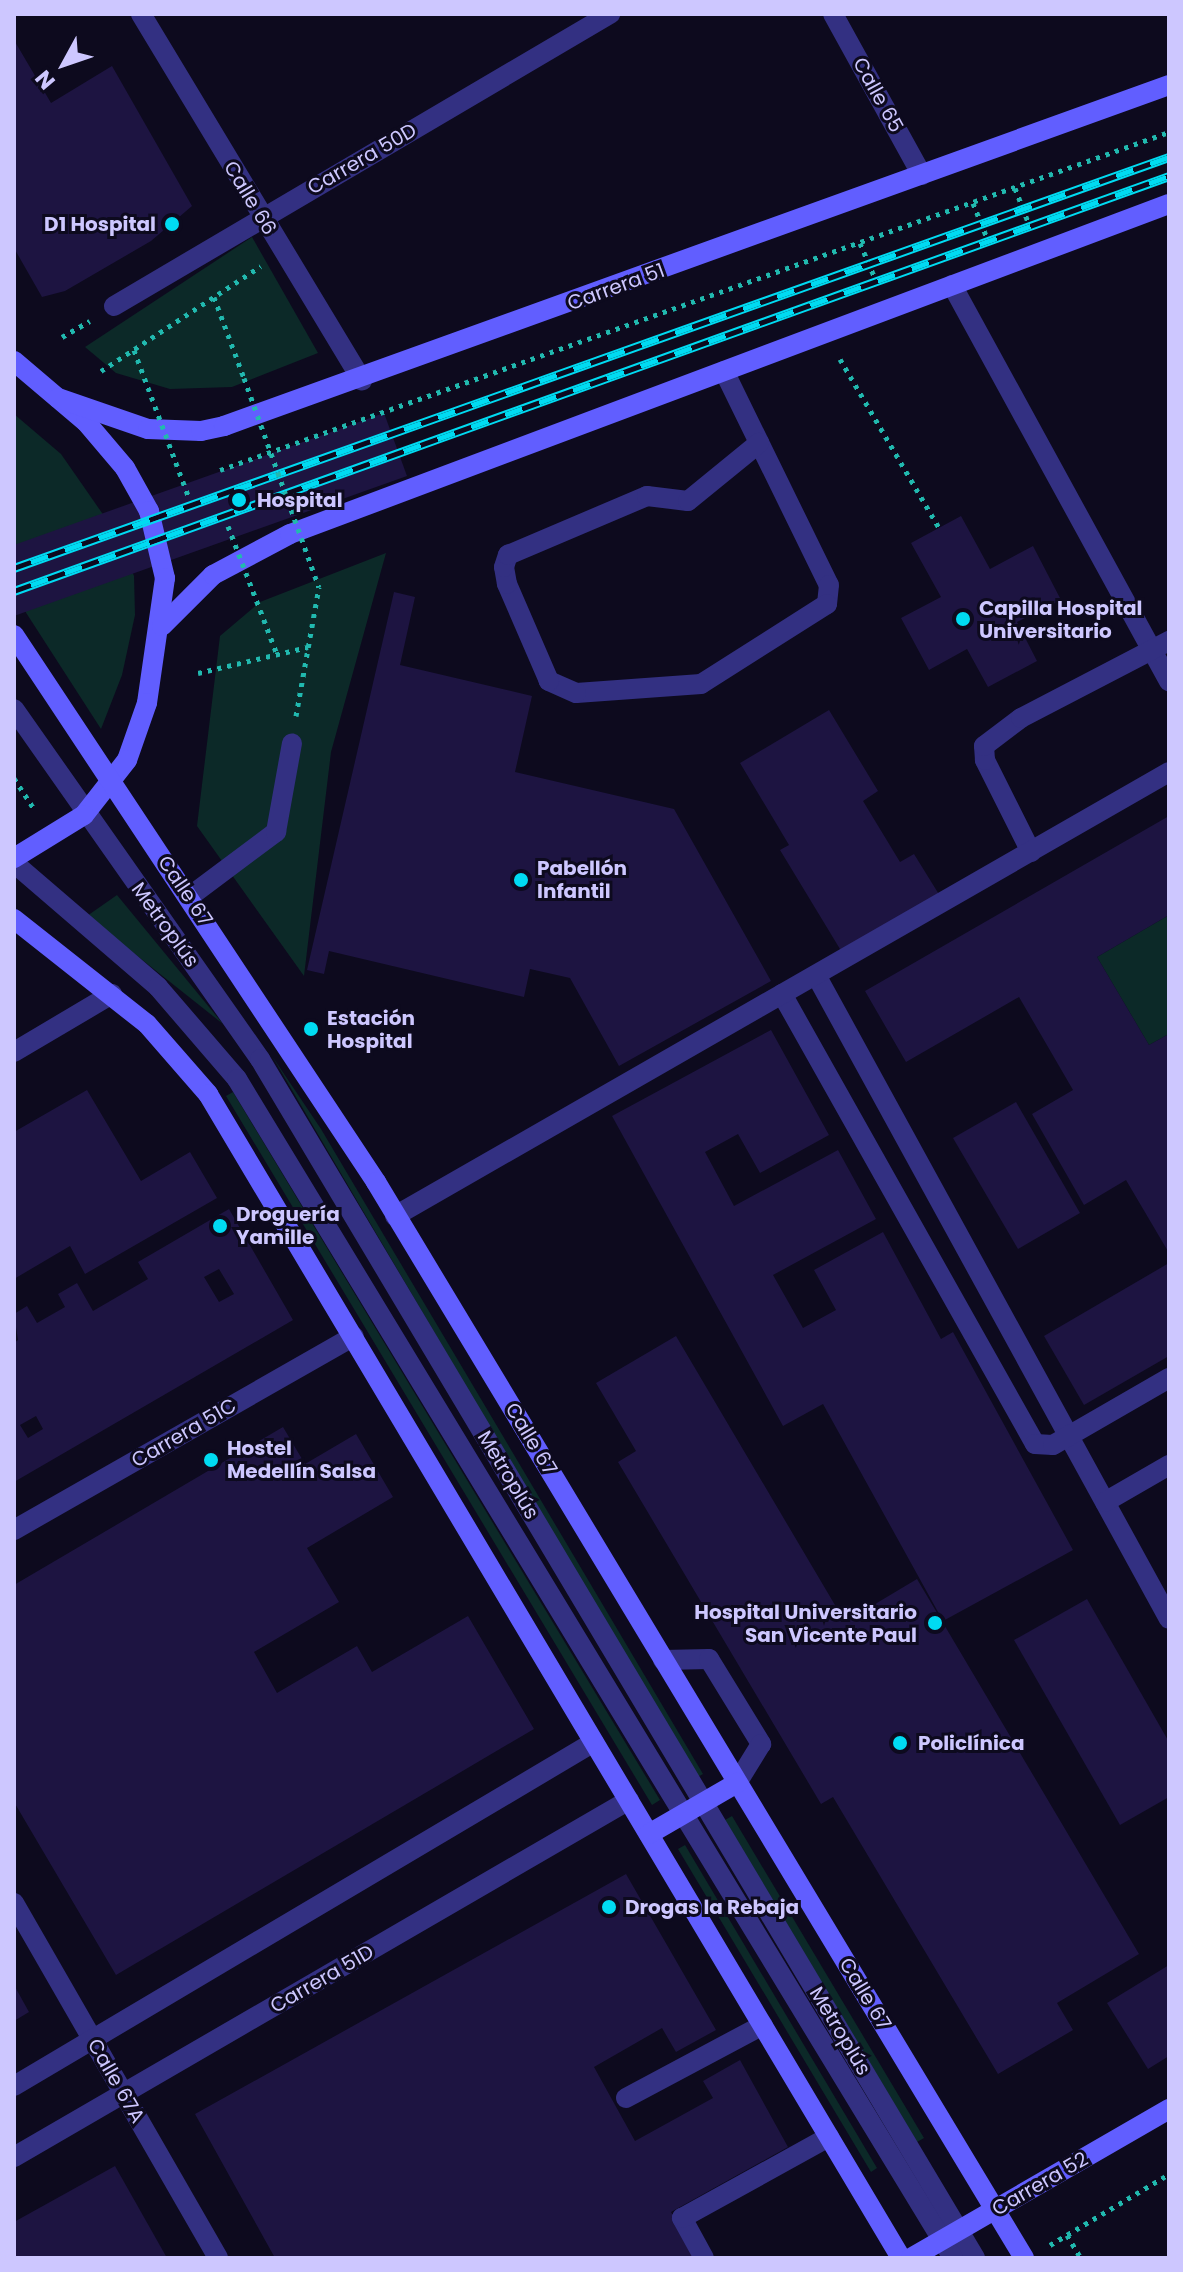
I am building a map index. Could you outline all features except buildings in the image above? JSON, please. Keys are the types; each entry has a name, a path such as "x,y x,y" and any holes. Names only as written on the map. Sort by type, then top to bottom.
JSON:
{"main road":[{"name":"Carrera 51","path":"58,398 148,429 201,431 362,380 1169,85"},
{"path":"162,626 213,575 259,548 1169,204"},
{"path":"14,361 109,447 149,511 163,554 162,626 138,735 112,784 84,815 14,860"},
{"name":"Calle 67","path":"14,635 189,897 395,1216 1024,2258"},
{"path":"14,919 147,1024 208,1094 901,2258"},
{"path":"649,1834 737,1783"},
{"name":"Carrera 52","path":"911,2258 951,2243 995,2210 1169,2109"}],"street":[{"name":"Calle 66","path":"141,14 362,380"},
{"name":"Carrera 50D","path":"114,306 610,14"},
{"name":"Calle 65","path":"833,14 922,175"},
{"path":"952,285 1160,646 1169,682"},
{"path":"724,371 829,585 822,610 701,684 576,693 549,681 504,573 508,555 647,496 688,501 759,443"},
{"path":"1031,852 985,760 984,746 1021,718 1160,646"},
{"name":"Metroplús","path":"14,709 84,815 260,1059 704,1802 951,2243"},
{"path":"189,897 276,832 292,743"},
{"path":"395,1216 1169,772"},
{"name":"Metroplús","path":"14,860 158,987 224,1059 684,1814 951,2243 975,2258"},
{"path":"816,975 1169,1619"},
{"path":"14,1052 112,994"},
{"path":"782,994 1029,1438 1044,1447 1169,1378"},
{"name":"Carrera 51C","path":"14,1530 354,1336"},
{"path":"1105,1502 1169,1465"},
{"path":"663,1660 709,1659 761,1744 737,1783"},
{"path":"14,2086 594,1742"},
{"name":"Carrera 51D","path":"14,2157 629,1800"},
{"name":"Calle 67A","path":"14,1903 218,2258"},
{"path":"626,2098 763,2025"},
{"path":"704,2258 682,2218 829,2137"}],"path":[{"path":"220,470 1169,132"},
{"path":"1015,188 1029,223"},
{"path":"973,203 987,238"},
{"path":"860,243 881,291"},
{"path":"101,371 283,252"},
{"path":"214,297 319,587 292,743"},
{"path":"134,350 188,495"},
{"path":"839,358 939,528"},
{"path":"228,526 277,654"},
{"path":"198,673 308,647"},
{"path":"1081,2258 1067,2235 1169,2174"}],"green space":[{"path":"252,237 318,353 232,387 170,389 116,373 85,347"},
{"path":"14,414 61,454 118,536 134,576 135,615 122,675 101,729 14,594"},
{"path":"386,553 331,752 304,976 197,826 220,636 260,602"},
{"path":"117,895 223,1024 87,916"},
{"path":"1169,915 1169,1034 1149,1045 1097,957"},
{"path":"272,1056 321,1129 703,1774 696,1778"},
{"path":"233,1092 660,1800 652,1805 226,1096"},
{"path":"732,1816 924,2138 917,2142 725,1820"},
{"path":"685,1845 877,2168 871,2172 678,1849"}],"railway":[{"path":"14,568 1169,157"},
{"path":"14,591 1169,176"}],"place":[{"name":"D1 Hospital","path":"172,224"},
{"name":"Hospital","path":"239,500"},
{"name":"Capilla Hospital Universitario","path":"963,619"},
{"name":"Pabellón Infantil","path":"521,880"},
{"name":"Estación Hospital","path":"311,1029"},
{"name":"Droguería Yamille","path":"220,1226"},
{"name":"Hostel Medellín Salsa","path":"211,1460"},
{"name":"Hospital Universitario San Vicente Paul","path":"935,1623"},
{"name":"Policlínica","path":"900,1743"},
{"name":"Drogas la Rebaja","path":"609,1907"}]}
